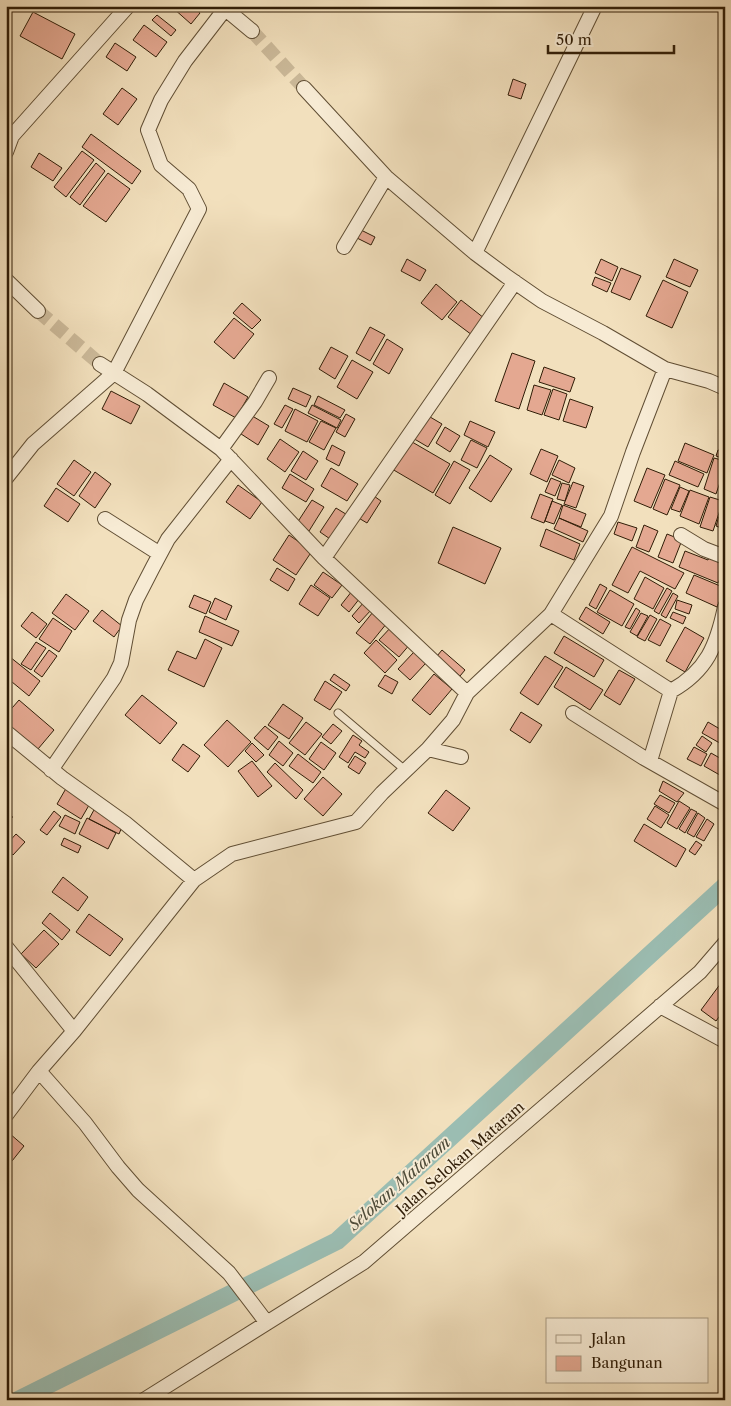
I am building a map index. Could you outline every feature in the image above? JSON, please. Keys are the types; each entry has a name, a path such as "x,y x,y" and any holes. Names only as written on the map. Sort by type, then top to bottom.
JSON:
{"street":[{"path":"6,152 9,132 128,6"},
{"path":"475,253 595,6"},
{"path":"6,478 33,444 114,373 199,209 189,189 161,165 148,130 161,100 185,61 223,8 252,31"},
{"path":"304,88 386,177 475,253 515,282 542,301 603,333 665,369 709,381 725,388"},
{"path":"344,247 386,177"},
{"path":"6,280 38,311"},
{"path":"324,558 515,282"},
{"path":"100,364 147,394 221,449 324,558 467,694"},
{"path":"6,1116 39,1071 74,1031 194,880 232,854 356,822 405,770 428,749 453,720 467,694 551,614 611,516 665,369"},
{"path":"221,449 270,378"},
{"path":"51,770 114,678 121,663 129,620 134,607 168,539 231,459"},
{"path":"105,519 160,554"},
{"path":"681,535 704,549 725,557"},
{"path":"650,761 671,691 698,672 714,648 725,607"},
{"path":"551,614 671,691"},
{"path":"573,713 650,761 725,804"},
{"path":"6,732 51,770 125,823 194,880"},
{"path":"428,749 461,757"},
{"name":"Jalan Selokan Mataram","path":"144,1400 364,1262 700,972 725,943"},
{"path":"6,947 74,1031"},
{"path":"660,1006 725,1041"},
{"path":"39,1071 85,1123 138,1190 229,1273 267,1323"}],"lane":[{"path":"338,713 405,770"}],"building":[{"path":"174,6 192,6 200,13 191,24 173,8"},
{"path":"33,12 75,34 62,59 20,36"},
{"path":"157,15 176,30 171,36 152,20"},
{"path":"144,25 167,42 156,57 133,40"},
{"path":"115,43 136,57 127,71 106,57"},
{"path":"513,79 526,84 521,99 508,95"},
{"path":"122,88 137,99 118,125 103,114"},
{"path":"91,134 141,171 132,184 82,147"},
{"path":"82,151 94,160 66,197 54,187"},
{"path":"39,153 62,168 53,181 31,167"},
{"path":"96,163 105,171 80,205 70,197"},
{"path":"108,173 130,189 106,222 83,206"},
{"path":"361,230 375,237 371,245 357,238"},
{"path":"407,259 426,270 420,281 401,271"},
{"path":"601,259 618,267 612,281 595,273"},
{"path":"674,259 698,270 690,287 666,277"},
{"path":"621,268 641,276 630,300 611,292"},
{"path":"595,277 611,283 607,292 592,285"},
{"path":"663,280 688,292 672,328 646,316"},
{"path":"436,284 457,302 442,320 421,303"},
{"path":"461,300 484,318 472,335 448,317"},
{"path":"242,303 261,320 252,329 233,313"},
{"path":"234,318 254,334 234,359 214,342"},
{"path":"370,327 385,335 370,361 356,353"},
{"path":"387,339 403,349 389,374 373,364"},
{"path":"331,347 348,356 335,379 319,369"},
{"path":"512,353 535,361 519,409 495,401"},
{"path":"352,360 373,372 357,399 337,387"},
{"path":"544,367 575,378 570,392 539,382"},
{"path":"224,383 248,397 236,418 213,405"},
{"path":"534,385 551,390 542,415 527,410"},
{"path":"293,388 311,396 306,407 288,399"},
{"path":"553,389 567,394 559,420 544,415"},
{"path":"111,391 140,406 131,424 102,409"},
{"path":"318,396 345,410 340,418 314,405"},
{"path":"570,399 593,407 586,428 563,421"},
{"path":"285,405 293,409 282,428 274,424"},
{"path":"312,405 341,420 337,428 308,413"},
{"path":"295,409 318,421 307,442 285,431"},
{"path":"249,414 269,426 258,445 238,432"},
{"path":"346,414 355,419 345,437 336,432"},
{"path":"425,414 442,424 428,447 411,437"},
{"path":"321,421 336,428 324,450 309,442"},
{"path":"470,421 495,432 488,447 464,435"},
{"path":"445,427 460,436 450,452 436,443"},
{"path":"280,439 299,452 285,472 267,459"},
{"path":"407,439 450,464 433,493 392,469"},
{"path":"471,440 487,448 477,468 461,460"},
{"path":"685,443 714,455 707,473 678,461"},
{"path":"332,445 345,452 339,466 326,459"},
{"path":"541,449 558,456 547,482 530,474"},
{"path":"718,450 725,452 725,459 716,456"},
{"path":"303,451 318,461 306,480 291,471"},
{"path":"490,455 512,469 491,502 469,488"},
{"path":"714,458 725,461 725,468 716,494 704,489"},
{"path":"74,460 91,472 74,496 57,484"},
{"path":"559,460 575,468 569,483 552,475"},
{"path":"454,461 470,470 450,504 435,495"},
{"path":"675,461 704,474 698,487 669,475"},
{"path":"331,468 358,484 347,501 321,486"},
{"path":"647,468 665,475 651,508 634,501"},
{"path":"95,472 111,484 95,508 79,496"},
{"path":"290,474 314,489 306,502 282,488"},
{"path":"551,478 561,482 555,496 545,492"},
{"path":"665,479 680,485 667,515 653,509"},
{"path":"573,482 584,486 576,508 564,504"},
{"path":"562,483 570,485 565,501 557,499"},
{"path":"238,485 262,502 250,519 226,502"},
{"path":"680,487 689,491 680,512 671,509"},
{"path":"56,488 80,504 68,522 44,506"},
{"path":"690,490 709,497 699,524 680,516"},
{"path":"371,494 381,501 367,523 357,517"},
{"path":"540,494 553,499 544,523 531,518"},
{"path":"710,497 723,501 713,531 700,527"},
{"path":"312,500 324,507 309,531 297,523"},
{"path":"552,501 562,505 554,524 545,521"},
{"path":"563,505 586,514 581,527 559,518"},
{"path":"722,506 725,507 724,529 716,526"},
{"path":"336,508 349,516 333,541 320,532"},
{"path":"559,518 588,531 583,542 554,529"},
{"path":"618,522 637,528 632,541 614,534"},
{"path":"644,525 658,531 649,552 636,547"},
{"path":"453,527 501,548 485,584 438,563"},
{"path":"546,529 580,544 574,560 540,546"},
{"path":"667,534 682,540 673,563 658,557"},
{"path":"289,535 312,551 296,575 273,560"},
{"path":"632,547 684,573 675,589 640,571 628,593 612,585"},
{"path":"685,551 708,560 710,556 725,563 718,583 679,567"},
{"path":"277,568 295,579 288,591 270,580"},
{"path":"323,572 342,585 332,598 314,585"},
{"path":"694,575 725,588 717,607 686,593"},
{"path":"645,577 664,588 653,609 634,599"},
{"path":"600,584 607,588 596,609 589,605"},
{"path":"311,585 330,598 318,616 299,604"},
{"path":"667,588 672,591 659,614 654,611"},
{"path":"610,590 634,604 622,626 597,612"},
{"path":"352,591 360,598 349,612 341,605"},
{"path":"673,593 678,596 666,618 661,615"},
{"path":"66,594 89,611 75,630 52,613"},
{"path":"194,595 211,602 206,614 189,607"},
{"path":"215,598 232,606 226,620 209,612"},
{"path":"677,600 692,605 689,614 675,609"},
{"path":"364,602 372,609 359,623 352,616"},
{"path":"586,607 610,622 603,634 579,619"},
{"path":"636,608 640,611 630,629 625,627"},
{"path":"102,610 122,626 114,637 93,621"},
{"path":"32,612 47,624 36,638 21,626"},
{"path":"373,612 387,623 370,644 356,633"},
{"path":"673,612 686,617 683,624 670,618"},
{"path":"641,613 648,616 637,636 630,632"},
{"path":"650,615 657,619 645,641 637,637"},
{"path":"205,616 239,631 232,646 199,632"},
{"path":"53,618 72,631 59,652 39,639"},
{"path":"660,619 671,625 660,646 648,640"},
{"path":"392,626 411,643 399,657 379,640"},
{"path":"685,627 704,638 685,672 666,661"},
{"path":"564,636 604,660 594,677 554,653"},
{"path":"205,639 222,648 204,687 168,670 177,651 196,659"},
{"path":"376,640 397,660 385,673 364,653"},
{"path":"36,642 46,648 31,670 21,664"},
{"path":"49,650 57,656 42,677 34,671"},
{"path":"442,650 465,670 460,676 437,656"},
{"path":"414,652 426,663 410,680 398,669"},
{"path":"545,656 563,667 538,705 520,693"},
{"path":"10,657 40,681 29,696 6,677 6,661"},
{"path":"566,667 603,690 590,710 554,687"},
{"path":"619,670 635,679 620,705 604,695"},
{"path":"334,674 350,685 346,691 330,680"},
{"path":"434,674 452,689 430,715 412,700"},
{"path":"385,675 398,682 392,694 378,686"},
{"path":"325,681 342,692 330,710 314,700"},
{"path":"142,695 177,723 160,744 125,715"},
{"path":"19,700 54,730 38,749 6,723 6,715"},
{"path":"283,704 303,718 289,739 268,725"},
{"path":"521,712 542,725 530,743 510,730"},
{"path":"725,713 725,726 719,723"},
{"path":"227,720 251,742 228,767 204,745"},
{"path":"306,722 322,734 305,755 289,743"},
{"path":"708,722 725,732 725,746 702,733"},
{"path":"333,724 342,731 331,744 322,737"},
{"path":"265,726 278,737 268,750 254,738"},
{"path":"353,735 362,741 359,745 369,752 365,758 355,752 348,763 339,757"},
{"path":"702,736 712,743 706,752 696,745"},
{"path":"279,741 293,753 283,766 269,755"},
{"path":"321,742 336,753 324,770 309,759"},
{"path":"252,743 264,755 256,762 245,751"},
{"path":"183,744 200,756 188,772 172,760"},
{"path":"694,747 707,754 701,766 687,759"},
{"path":"711,753 725,761 725,778 704,766"},
{"path":"298,754 321,772 313,783 289,766"},
{"path":"355,756 366,763 359,774 348,767"},
{"path":"252,761 272,786 258,797 238,771"},
{"path":"275,763 303,790 296,799 267,772"},
{"path":"323,777 342,794 323,816 304,799"},
{"path":"663,781 684,793 677,802 659,791"},
{"path":"68,785 92,800 81,819 57,804"},
{"path":"446,790 470,808 453,831 428,813"},
{"path":"660,795 675,803 669,813 654,804"},
{"path":"679,801 690,808 677,829 667,823"},
{"path":"655,806 669,815 661,828 647,819"},
{"path":"95,808 124,822 119,834 89,819"},
{"path":"691,809 697,812 685,833 679,829"},
{"path":"6,811 13,817 6,824"},
{"path":"54,811 61,817 47,835 40,830"},
{"path":"698,813 705,818 694,837 687,833"},
{"path":"65,815 80,822 75,834 59,826"},
{"path":"87,818 116,833 108,849 79,834"},
{"path":"707,819 714,824 704,841 696,837"},
{"path":"644,824 686,849 676,867 634,841"},
{"path":"16,834 25,842 13,855 6,849 6,845"},
{"path":"64,838 81,846 78,853 61,845"},
{"path":"696,841 702,845 695,855 689,851"},
{"path":"63,877 88,897 78,911 52,892"},
{"path":"50,913 70,930 62,940 42,923"},
{"path":"89,914 123,939 110,956 76,932"},
{"path":"44,930 59,944 36,968 21,954"},
{"path":"724,979 725,1009 716,1021 701,1010"},
{"path":"9,1133 24,1146 12,1161 6,1156 6,1137"}],"waterway":[{"name":"Selokan Mataram","path":"18,1400 337,1241 725,886"}],"tunnel":[{"path":"252,31 304,88"},
{"path":"38,311 100,364"}]}
